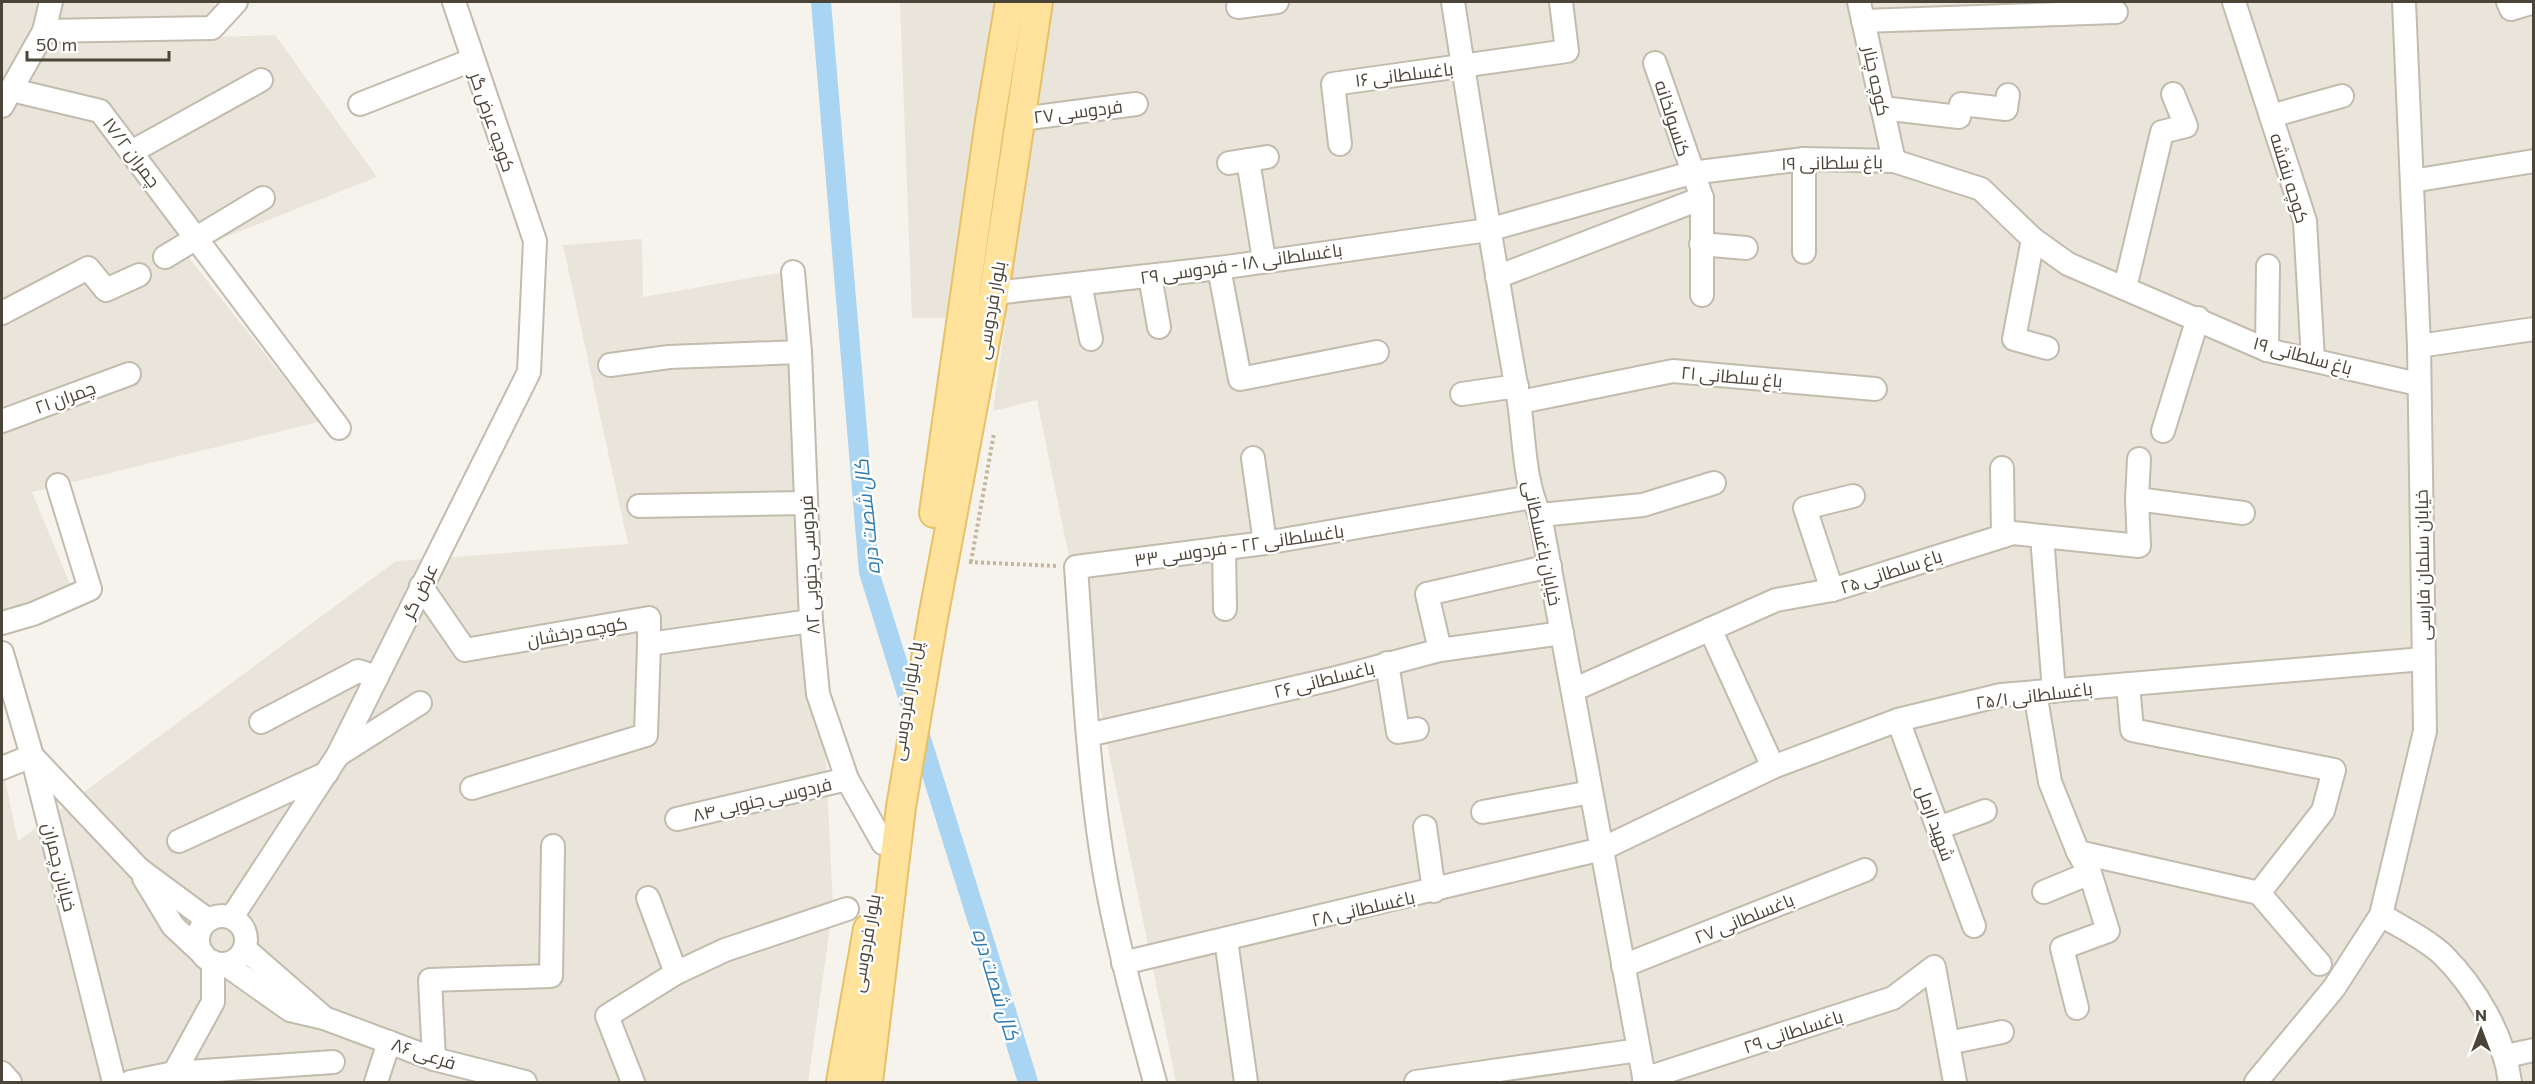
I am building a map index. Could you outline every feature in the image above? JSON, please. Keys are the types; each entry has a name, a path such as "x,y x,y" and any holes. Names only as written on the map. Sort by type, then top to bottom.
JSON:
{"main road":[{"name":"بلوار فردوسی","path":"927,608 990,121 1010,2"},
{"name":"بلوار فردوسی","path":"927,608 944,561 994,292 1038,2"},
{"name":"پل بلوار فردوسی","path":"895,806 927,608"},
{"name":"بلوار فردوسی","path":"841,1083 883,843 895,806"},
{"name":"بلوار فردوسی","path":"867,1083 895,806"}],"street":[{"path":"7,98 44,31 51,2"},
{"path":"44,31 212,27 236,2"},
{"name":"کوچه عرض گر","path":"454,2 535,241"},
{"path":"1238,7 1277,2"},
{"name":"خیابان باغسلطانی","path":"1453,2 1488,230 1536,506 1550,566 1644,1081"},
{"path":"1463,67 1567,51 1561,2"},
{"name":"کوچه بنفشه","path":"2234,2 2305,222 2313,360"},
{"name":"خیابان سلمان فارسی","path":"2256,1083 2334,988 2381,915 2425,731 2419,346 2404,2"},
{"path":"2508,2 2511,9 2534,2"},
{"path":"1861,11 2116,12"},
{"name":"کوچه چنار","path":"1861,11 1894,161"},
{"path":"360,104 472,60"},
{"name":"کنسولخانه","path":"1655,63 1691,173 1702,198"},
{"name":"باغسلطانی ۱۶","path":"1340,144 1333,84 1463,67"},
{"path":"133,151 261,80"},
{"path":"2125,288 2162,132 2186,126 2173,94"},
{"path":"1882,108 1959,117 1962,104 2006,109 2008,95"},
{"path":"2271,116 2342,96"},
{"name":"چمران ۱۷/۲","path":"7,98 100,111 133,151 195,238 339,428"},
{"name":"فردوسی ۲۷","path":"1021,119 1136,104"},
{"path":"1804,159 1804,252"},
{"name":"باغ سلطانی ۱۹","path":"1488,230 1691,173 1804,159 1894,161 1981,189 2033,239 2068,264 2198,318 2267,350 2418,384"},
{"path":"1248,160 1264,260"},
{"path":"2412,181 2534,160"},
{"path":"165,257 263,198"},
{"path":"1497,277 1702,198 1702,295"},
{"name":"باغسلطانی ۱۸ - فردوسی ۲۹","path":"994,292 1220,268 1488,230"},
{"path":"2033,239 2014,339 2047,348"},
{"name":"عرض گر","path":"232,917 333,764 529,372 535,241"},
{"path":"1701,244 1746,248"},
{"path":"2267,350 2268,266"},
{"path":"2,313 88,268 106,290 139,274"},
{"path":"1220,268 1240,379 1377,352"},
{"name":"فردوسی جنوبی ۸۲","path":"794,272 800,352 811,621 818,694 847,779 883,843"},
{"path":"1150,276 1159,327"},
{"path":"1080,284 1091,339"},
{"path":"2163,431 2198,318"},
{"path":"2419,346 2534,329"},
{"path":"610,365 669,357 800,352"},
{"name":"باغ سلطانی ۲۱","path":"1462,394 1518,394 1673,371 1875,389"},
{"name":"چمران ۲۱","path":"2,421 129,374"},
{"path":"1253,458 1265,543"},
{"name":"باغ سلطانی ۲۵","path":"1573,690 1776,600 1832,590 2013,533 2139,546 2137,499 2139,459"},
{"path":"2002,468 2003,536"},
{"name":"باغسلطانی ۲۲ - فردوسی ۳۳","path":"1076,567 1536,506 1643,505 1714,483"},
{"path":"2,623 33,614 90,589 58,485"},
{"path":"1832,590 1805,508 1853,496"},
{"path":"2137,499 2243,513"},
{"path":"639,506 806,503"},
{"path":"2042,536 2045,691 2050,782 2078,852 2090,873 2108,931 2062,948 2077,1008"},
{"path":"1224,548 1225,609"},
{"path":"1440,650 1427,594 1550,566"},
{"path":"1076,567 1088,735 1102,857 1123,963 1155,1083"},
{"name":"کوچه درخشان","path":"422,586 465,650 650,618 649,644 811,621"},
{"path":"1710,629 1773,767"},
{"name":"باغسلطانی ۲۶","path":"1088,735 1332,679 1440,650 1562,633"},
{"path":"472,788 646,735 649,644"},
{"name":"خیابان چمران","path":"2,652 32,756 114,1083"},
{"name":"باغسلطانی ۲۵/۱","path":"1602,849 1773,767 1898,720 2001,695 2423,659"},
{"path":"1387,663 1398,732 1417,729"},
{"path":"261,722 358,671 377,677"},
{"path":"2128,684 2133,730 2334,770 2323,811 2259,893"},
{"path":"179,841 333,764 420,703"},
{"name":"شهید ازمل","path":"1898,720 1974,926"},
{"path":"2,768 32,756 139,869 208,920"},
{"name":"فردوسی جنوبی ۸۴","path":"677,819 847,779"},
{"path":"1483,812 1591,792"},
{"path":"1938,828 1984,811"},
{"path":"1425,827 1434,891"},
{"path":"434,1059 430,980 551,976 553,846"},
{"name":"باغسلطانی ۲۸","path":"1123,963 1434,891 1602,849"},
{"path":"2078,852 2259,893 2320,964"},
{"path":"139,869 173,926 214,960 290,1010 324,1018"},
{"name":"باغسلطانی ۲۷","path":"1623,966 1865,870"},
{"path":"2044,891 2090,873"},
{"path":"648,898 676,973"},
{"path":"633,1083 608,1016 676,973 725,950 847,909"},
{"path":"2381,915 2442,954 2486,1012 2506,1056 2510,1083"},
{"path":"174,1073 213,1002 214,960 198,943 200,930 208,920 220,916 232,917 242,925 247,937 245,949 237,959 214,960"},
{"path":"1226,940 1246,1083"},
{"path":"245,949 324,1018"},
{"name":"باغسلطانی ۲۹","path":"1644,1081 1893,998 1934,967 1948,1042"},
{"name":"فرعی ۸۶","path":"324,1018 434,1059 525,1083"},
{"path":"1955,1083 1948,1042 2002,1032"},
{"path":"376,1083 389,1042"},
{"path":"1416,1083 1639,1050"},
{"path":"2506,1056 2534,1050"},
{"path":"130,1083 174,1073 333,1062"},
{"path":"2,1073 10,1083"}],"path":[{"path":"944,561 1076,567"}],"shaded area":[{"path":"2,2 214,2 215,37 275,35 377,177 185,253 319,422 32,492 76,599 2,620"},
{"path":"900,2 2533,2 2533,1082 1176,1082 1037,400 993,411 1006,318 912,318"},
{"path":"642,239 643,297 801,269 833,906 808,1082 2,1082 2,766 18,841 396,561 628,544 563,245"}],"waterway":[{"name":"کال شصت دره","path":"821,2 869,572 1028,1082"}]}
